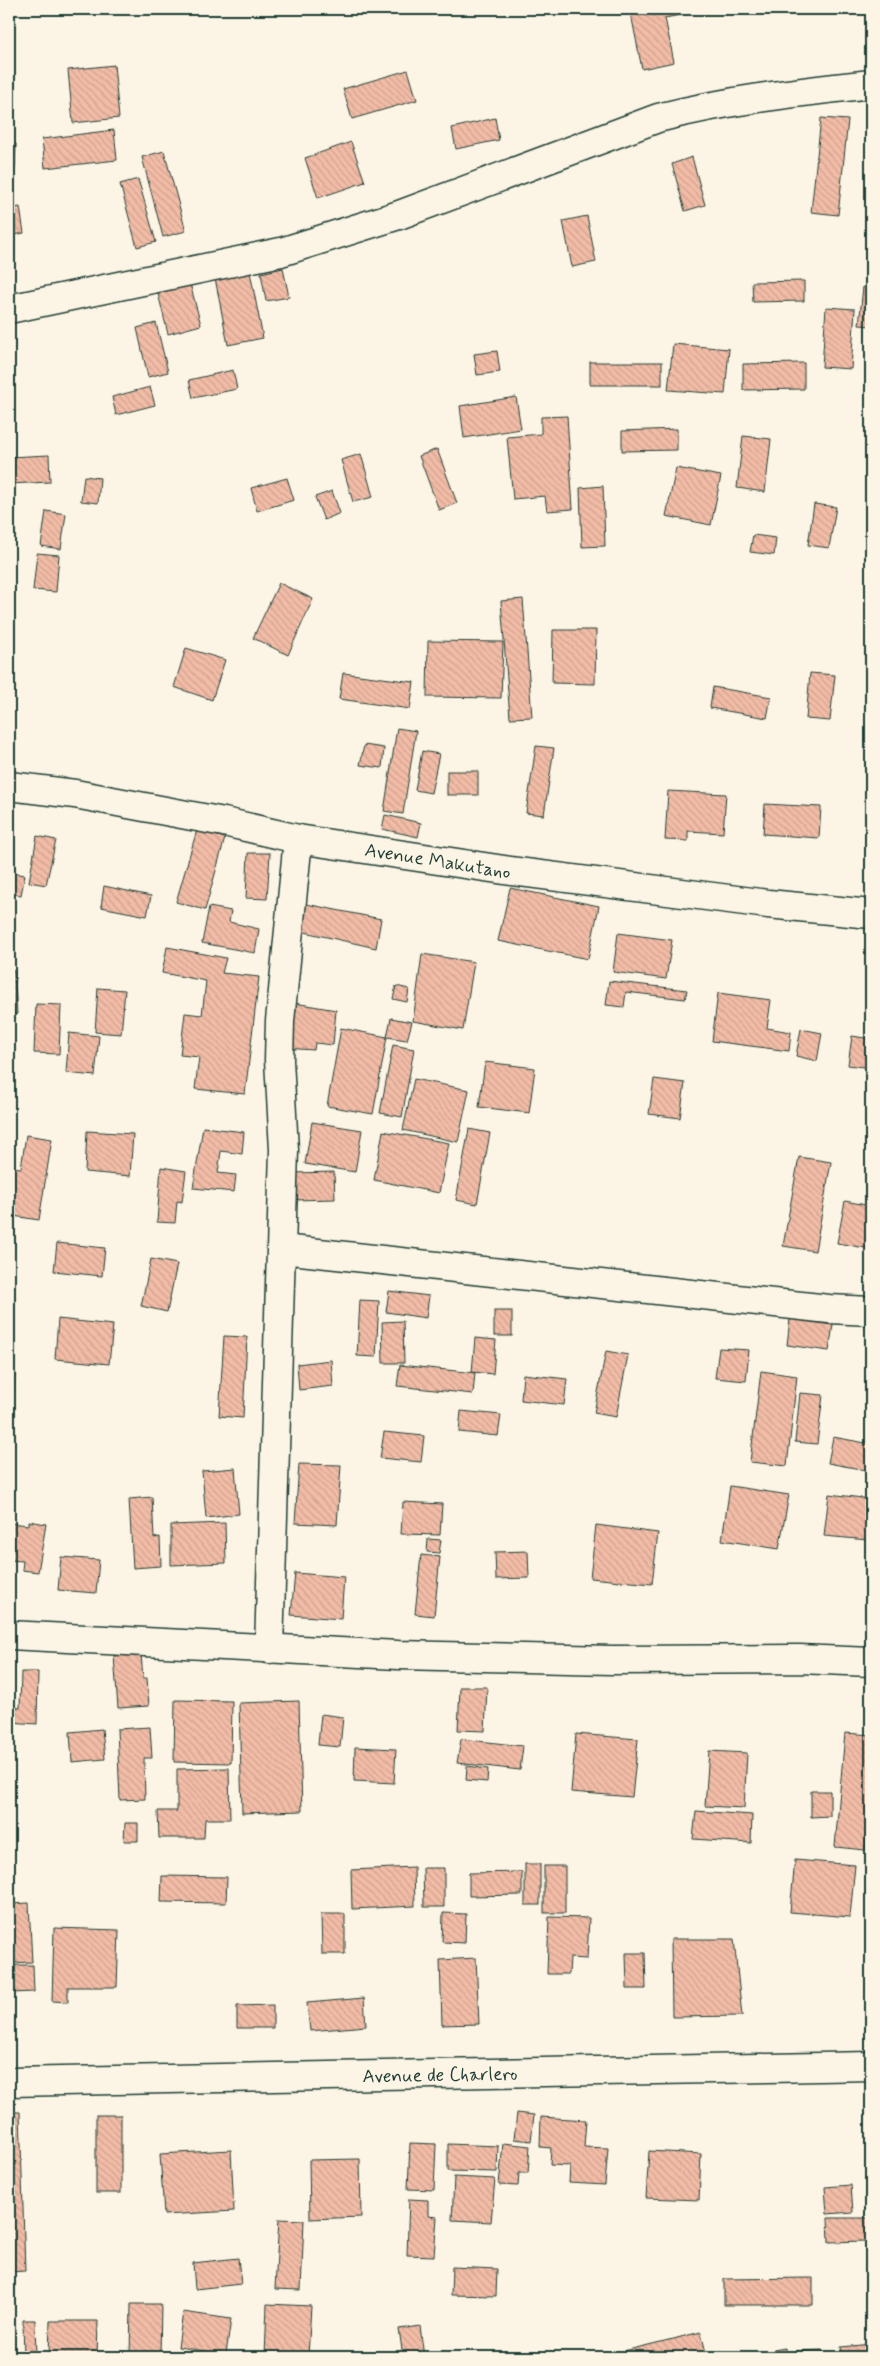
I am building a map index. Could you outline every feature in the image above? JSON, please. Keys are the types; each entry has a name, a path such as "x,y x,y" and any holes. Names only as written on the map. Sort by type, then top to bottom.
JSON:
{"street":[{"path":"9,309 281,252 399,215 658,118 698,108 759,97 871,84"},
{"name":"Avenue Makutano","path":"9,786 75,794 224,822 298,839 511,871 768,904 871,914"},
{"path":"269,1648 284,1150 279,1060 280,1021 298,839"},
{"path":"282,1249 809,1307 871,1311"},
{"path":"9,1635 398,1655 612,1660 799,1659 871,1662"},
{"name":"Avenue de Charlero","path":"9,2082 871,2066"}],"building":[{"path":"630,9 690,9 691,13 665,18 674,62 642,69"},
{"path":"114,65 119,118 73,123 68,70"},
{"path":"408,70 417,100 352,119 343,89"},
{"path":"495,118 499,140 456,149 452,128"},
{"path":"821,118 848,120 838,215 811,212"},
{"path":"114,130 117,160 45,168 42,139"},
{"path":"351,142 365,182 318,198 305,158"},
{"path":"9,143 16,144 15,168 9,168"},
{"path":"164,151 186,231 163,237 142,157"},
{"path":"692,157 705,205 685,211 672,164"},
{"path":"138,179 156,242 137,247 120,184"},
{"path":"20,207 24,233 9,236 9,209"},
{"path":"587,216 596,262 572,267 563,221"},
{"path":"283,268 289,297 266,301 261,273"},
{"path":"250,272 263,338 228,345 215,278"},
{"path":"189,280 201,325 168,334 157,289"},
{"path":"804,281 804,301 753,302 752,282"},
{"path":"863,287 871,288 871,326 859,325"},
{"path":"826,307 855,309 851,369 822,367"},
{"path":"156,323 168,372 148,377 137,328"},
{"path":"673,344 729,349 725,394 668,390"},
{"path":"497,351 500,372 477,375 474,354"},
{"path":"590,362 662,362 662,385 590,385"},
{"path":"804,363 804,389 743,390 743,364"},
{"path":"233,370 237,389 193,398 189,380"},
{"path":"150,387 155,405 116,415 112,397"},
{"path":"516,397 521,429 464,438 460,406"},
{"path":"567,416 573,509 547,511 545,496 513,499 507,437 541,434 541,417"},
{"path":"677,429 677,450 622,451 622,431"},
{"path":"743,436 771,439 765,492 737,488"},
{"path":"437,449 457,503 439,510 419,456"},
{"path":"361,454 373,497 353,502 341,460"},
{"path":"49,455 50,482 9,484 9,457"},
{"path":"676,468 721,476 711,525 666,516"},
{"path":"84,476 100,478 98,503 81,501"},
{"path":"287,478 294,500 257,511 251,488"},
{"path":"603,486 605,546 582,547 580,488"},
{"path":"332,491 340,513 324,520 315,497"},
{"path":"814,504 836,507 829,548 808,545"},
{"path":"46,511 66,514 61,549 41,546"},
{"path":"753,535 776,538 774,555 750,552"},
{"path":"37,553 59,555 56,592 33,590"},
{"path":"279,583 313,599 288,655 253,638"},
{"path":"523,599 532,717 510,718 501,601"},
{"path":"553,630 596,630 595,684 552,683"},
{"path":"428,641 503,642 501,698 427,697"},
{"path":"186,648 225,660 212,700 174,687"},
{"path":"343,673 414,682 410,709 339,699"},
{"path":"810,673 835,675 830,721 806,719"},
{"path":"713,687 771,697 767,718 710,708"},
{"path":"397,728 416,731 403,814 384,811"},
{"path":"364,745 384,748 382,768 360,765"},
{"path":"536,746 554,748 544,815 526,813"},
{"path":"422,751 439,754 431,793 415,790"},
{"path":"870,769 871,805 867,805"},
{"path":"447,771 478,771 478,795 447,795"},
{"path":"668,791 726,794 723,833 688,831 688,841 665,840"},
{"path":"765,804 821,807 819,838 763,834"},
{"path":"385,815 421,823 418,837 382,829"},
{"path":"197,830 225,838 205,910 176,902"},
{"path":"37,836 56,840 46,885 29,882"},
{"path":"248,853 270,853 267,899 246,898"},
{"path":"9,872 25,875 21,895 9,893"},
{"path":"104,886 151,896 147,916 101,907"},
{"path":"510,888 599,906 588,959 498,941"},
{"path":"306,904 381,919 376,948 300,931"},
{"path":"209,907 231,911 229,922 259,929 255,953 202,943"},
{"path":"618,933 672,940 666,979 613,972"},
{"path":"167,947 226,958 222,973 259,977 245,1094 195,1089 199,1057 180,1055 185,1013 202,1015 206,981 162,973"},
{"path":"422,954 474,962 463,1030 413,1021"},
{"path":"9,970 14,970 17,1014 9,1014"},
{"path":"609,981 687,990 685,999 626,992 624,1007 606,1005"},
{"path":"396,986 409,989 407,1002 393,999"},
{"path":"98,988 125,990 121,1034 95,1032"},
{"path":"718,993 771,1000 767,1028 791,1032 789,1051 712,1041"},
{"path":"289,1002 336,1010 333,1045 315,1043 314,1050 284,1048"},
{"path":"36,1004 61,1005 59,1054 34,1053"},
{"path":"391,1018 412,1022 407,1040 387,1037"},
{"path":"341,1028 387,1037 373,1114 327,1106"},
{"path":"801,1029 822,1033 817,1061 796,1056"},
{"path":"69,1033 99,1036 95,1076 66,1073"},
{"path":"852,1036 871,1039 871,1068 848,1065"},
{"path":"393,1045 414,1049 402,1117 380,1113"},
{"path":"485,1062 535,1068 529,1113 479,1107"},
{"path":"414,1079 469,1090 458,1142 403,1130"},
{"path":"654,1079 685,1083 680,1118 649,1114"},
{"path":"312,1122 362,1130 355,1172 305,1164"},
{"path":"203,1127 244,1132 242,1154 221,1151 218,1173 236,1175 234,1192 193,1188"},
{"path":"469,1129 490,1133 477,1204 456,1200"},
{"path":"87,1131 133,1134 130,1176 85,1172"},
{"path":"383,1131 449,1143 439,1193 374,1180"},
{"path":"26,1135 52,1139 39,1220 13,1216 15,1199 9,1198 9,1167 21,1168"},
{"path":"799,1157 831,1162 815,1251 783,1246"},
{"path":"161,1167 186,1171 182,1202 177,1201 175,1223 157,1222"},
{"path":"334,1172 335,1199 293,1200 292,1173"},
{"path":"845,1201 871,1206 871,1249 837,1243"},
{"path":"57,1243 105,1248 102,1276 54,1271"},
{"path":"151,1259 177,1264 167,1312 141,1306"},
{"path":"389,1291 429,1296 426,1318 386,1312"},
{"path":"360,1300 379,1301 376,1357 357,1356"},
{"path":"494,1311 512,1311 512,1336 494,1336"},
{"path":"58,1319 113,1325 109,1364 55,1359"},
{"path":"790,1319 833,1325 829,1351 787,1345"},
{"path":"403,1321 404,1363 383,1363 382,1322"},
{"path":"224,1336 247,1337 243,1418 219,1416"},
{"path":"475,1338 496,1340 493,1374 472,1372"},
{"path":"719,1348 749,1350 746,1381 715,1378"},
{"path":"606,1351 628,1355 616,1417 594,1413"},
{"path":"331,1360 333,1386 299,1390 297,1364"},
{"path":"400,1365 475,1373 473,1394 397,1386"},
{"path":"761,1371 797,1376 787,1466 750,1462"},
{"path":"9,1373 15,1373 13,1411 9,1411"},
{"path":"523,1374 567,1379 564,1405 521,1400"},
{"path":"800,1393 823,1395 817,1444 795,1442"},
{"path":"461,1411 501,1415 498,1436 459,1432"},
{"path":"384,1432 424,1436 421,1462 380,1458"},
{"path":"833,1437 871,1444 871,1471 828,1463"},
{"path":"299,1464 341,1465 337,1525 295,1523"},
{"path":"235,1468 239,1514 206,1518 202,1471"},
{"path":"730,1486 789,1495 779,1549 722,1540"},
{"path":"829,1494 871,1499 868,1540 824,1536"},
{"path":"152,1497 154,1538 160,1537 161,1566 133,1568 129,1499"},
{"path":"403,1502 442,1504 440,1535 401,1534"},
{"path":"29,1521 46,1524 38,1572 22,1570 23,1561 9,1560 9,1523 29,1525"},
{"path":"225,1523 226,1563 171,1565 171,1525"},
{"path":"596,1525 658,1533 652,1584 590,1578"},
{"path":"428,1539 441,1540 439,1553 427,1552"},
{"path":"528,1551 529,1578 496,1579 495,1552"},
{"path":"421,1555 440,1557 434,1616 415,1614"},
{"path":"61,1557 99,1560 96,1593 58,1590"},
{"path":"295,1573 344,1577 341,1619 291,1615"},
{"path":"141,1654 143,1678 147,1678 149,1706 118,1708 114,1656"},
{"path":"21,1672 38,1672 37,1724 9,1722 9,1692 12,1691 12,1707 20,1708"},
{"path":"460,1687 487,1687 485,1731 458,1730"},
{"path":"175,1700 232,1701 231,1763 174,1762"},
{"path":"299,1701 302,1811 242,1813 239,1703"},
{"path":"321,1714 343,1717 340,1747 318,1745"},
{"path":"150,1727 152,1758 144,1758 145,1799 120,1800 117,1729"},
{"path":"102,1729 105,1759 72,1762 70,1732"},
{"path":"845,1733 871,1735 871,1779 865,1850 835,1847"},
{"path":"576,1734 638,1739 632,1797 571,1792"},
{"path":"461,1739 523,1746 520,1770 457,1763"},
{"path":"355,1747 396,1749 394,1783 354,1781"},
{"path":"709,1751 747,1753 744,1808 705,1806"},
{"path":"467,1766 488,1769 487,1782 466,1780"},
{"path":"229,1768 230,1819 205,1819 204,1838 159,1838 158,1811 177,1811 177,1769"},
{"path":"811,1791 830,1791 830,1816 811,1817"},
{"path":"696,1811 752,1815 751,1843 693,1839"},
{"path":"125,1823 138,1823 138,1841 124,1841"},
{"path":"795,1860 855,1865 850,1917 790,1912"},
{"path":"525,1864 540,1864 540,1905 525,1905"},
{"path":"544,1866 565,1866 565,1913 544,1913"},
{"path":"414,1867 415,1906 352,1909 351,1870"},
{"path":"423,1868 444,1868 444,1907 424,1907"},
{"path":"522,1872 522,1895 469,1896 469,1873"},
{"path":"162,1876 227,1877 226,1903 161,1902"},
{"path":"29,1903 32,1962 9,1963 9,1944 12,1944 9,1904"},
{"path":"443,1913 466,1914 465,1943 442,1942"},
{"path":"321,1914 345,1914 345,1954 322,1954"},
{"path":"549,1917 589,1918 587,1959 570,1958 569,1974 547,1974"},
{"path":"54,1928 119,1930 117,1987 68,1987 68,2002 52,2001"},
{"path":"671,1939 734,1939 742,2016 672,2017"},
{"path":"626,1953 645,1953 646,1989 627,1989"},
{"path":"476,1958 479,2024 442,2025 440,1960"},
{"path":"11,1965 33,1965 34,1992 11,1993"},
{"path":"364,1998 366,2026 310,2031 307,2003"},
{"path":"273,2005 273,2028 237,2028 237,2006"},
{"path":"9,2112 20,2112 25,2271 9,2272"},
{"path":"517,2113 534,2115 531,2141 514,2139"},
{"path":"96,2115 121,2115 121,2193 96,2193"},
{"path":"541,2117 586,2120 584,2147 608,2148 605,2185 569,2183 570,2166 550,2165 551,2148 540,2147"},
{"path":"410,2143 436,2144 434,2190 408,2189"},
{"path":"503,2143 530,2146 528,2173 519,2173 518,2186 499,2185"},
{"path":"868,2143 871,2143 871,2201"},
{"path":"448,2144 498,2146 497,2172 448,2171"},
{"path":"231,2150 234,2211 164,2215 160,2154"},
{"path":"649,2151 701,2154 699,2200 646,2198"},
{"path":"360,2159 361,2217 310,2219 309,2160"},
{"path":"454,2177 495,2179 491,2222 452,2220"},
{"path":"851,2185 853,2212 827,2214 825,2187"},
{"path":"409,2199 428,2200 428,2216 437,2217 434,2256 407,2255"},
{"path":"828,2218 871,2218 871,2257 867,2258 866,2241 829,2242"},
{"path":"279,2219 304,2220 301,2290 275,2289"},
{"path":"238,2258 241,2284 195,2289 193,2263"},
{"path":"452,2267 497,2269 496,2296 451,2295"},
{"path":"813,2278 813,2305 724,2305 724,2279"},
{"path":"131,2304 161,2304 160,2357 130,2357"},
{"path":"267,2304 311,2306 308,2357 265,2357"},
{"path":"183,2312 231,2319 226,2354 178,2347"},
{"path":"23,2320 35,2320 36,2357 24,2357"},
{"path":"50,2321 98,2321 97,2357 49,2357"},
{"path":"420,2326 424,2357 403,2357 399,2329"},
{"path":"701,2332 707,2357 625,2357 624,2351"},
{"path":"871,2344 871,2357 842,2357 841,2347"},
{"path":"785,2348 786,2357 735,2357"},
{"path":"823,2350 823,2357 797,2357 797,2351"}]}
